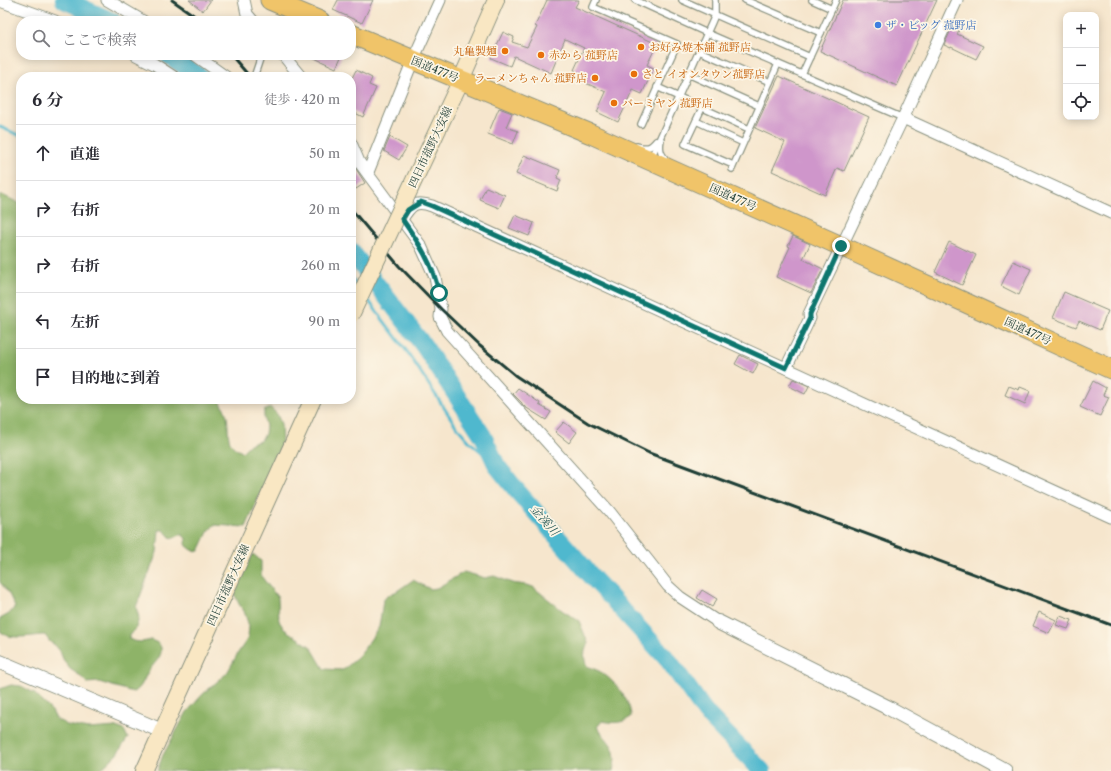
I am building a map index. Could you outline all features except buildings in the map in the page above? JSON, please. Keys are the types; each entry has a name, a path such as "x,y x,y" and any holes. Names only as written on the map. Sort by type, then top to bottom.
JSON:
{"highway":[{"path":"270,0 308,16"},
{"name":"国道477号","path":"356,36 650,160 1111,369"}],"main road":[{"name":"四日市菰野大安線","path":"356,305 462,80 496,0"},
{"name":"四日市菰野大安線","path":"144,771 311,404"}],"street":[{"path":"107,0 134,16"},
{"path":"244,0 249,16"},
{"path":"368,172 412,60 440,0"},
{"path":"786,368 810,318 810,314 841,246 958,0"},
{"path":"0,1 41,16"},
{"path":"146,60 166,72"},
{"path":"202,60 219,72"},
{"path":"287,60 297,72"},
{"path":"903,118 1111,213"},
{"path":"356,155 359,162 368,172 421,246 436,277 441,309 440,317 447,331 609,511 668,586 680,597 718,622 887,706 1005,771"},
{"path":"402,219 408,210 416,204 421,202 432,206 1111,517"},
{"path":"0,662 162,731"}],"lane":[{"path":"596,0 593,7 677,44 641,124"},
{"path":"635,0 903,118"},
{"path":"682,0 810,57"},
{"path":"650,160 707,33 714,15 715,0"},
{"path":"745,0 821,33"},
{"path":"812,0 832,9"},
{"path":"802,74 836,0"},
{"path":"699,51 770,82"},
{"path":"256,72 260,60"},
{"path":"702,108 686,144 733,167 778,64"},
{"path":"688,74 759,106"},
{"path":"657,87 749,129"},
{"path":"696,122 743,143"},
{"path":"633,144 647,148 652,146 663,130"},
{"path":"663,130 660,149 662,155 670,164 692,179"},
{"path":"591,134 626,143"}],"green space":[{"path":"0,194 16,202 16,404 222,404 228,423 230,442 232,446 242,452 250,444 260,441 265,434 266,426 264,411 270,407 277,414 281,424 282,444 246,527 214,525 208,532 199,551 192,550 186,545 186,538 181,534 174,538 170,537 164,530 159,530 157,552 136,607 139,618 135,630 129,635 129,639 140,642 151,640 160,645 161,651 159,658 136,691 133,692 99,682 87,683 70,669 63,659 60,651 45,635 15,637 4,635 0,628 0,619 9,614 15,607 9,594 0,582"},
{"path":"253,554 261,561 261,576 278,598 279,621 284,629 311,647 324,669 343,670 356,659 379,627 383,601 387,596 413,580 430,589 437,588 464,572 485,578 494,576 512,583 533,587 563,611 579,621 588,643 584,654 587,666 599,671 610,679 625,697 631,717 624,721 617,722 602,721 597,727 612,746 614,751 615,763 613,771 157,771 163,755 187,712 202,695 227,673 248,638 249,626 244,611 234,593"},
{"path":"11,685 21,686 34,693 52,711 56,719 67,725 88,729 116,727 124,730 128,738 116,755 99,771 0,771 0,689"}],"waterway":[{"name":"金溪川","path":"64,0 101,16"},
{"name":"金溪川","path":"176,60 194,72"},
{"path":"0,127 16,134"},
{"name":"金溪川","path":"356,258 424,346 483,436 497,466 593,578 669,661 706,713 762,771"},
{"path":"365,296 408,353 456,426 469,441 497,466"}],"railway":[{"path":"172,0 194,16"},
{"path":"235,60 246,72"},
{"path":"356,215 399,266 480,346 516,376 588,423 649,453 1111,625"}],"place":[{"name":"ザ・ビッグ 菰野店","path":"878,25"},
{"name":"お好み焼本舗 菰野店","path":"641,47"},
{"name":"丸亀製麺","path":"505,51"},
{"name":"赤から 菰野店","path":"541,55"},
{"name":"さと イオンタウン菰野店","path":"634,74"},
{"name":"ラーメンちゃん 菰野店","path":"595,78"},
{"name":"バーミヤン 菰野店","path":"614,103"}],"route":[{"path":"439,293 436,277 421,246 402,219 408,210 421,202 786,368 810,318 810,314 841,246"}]}
